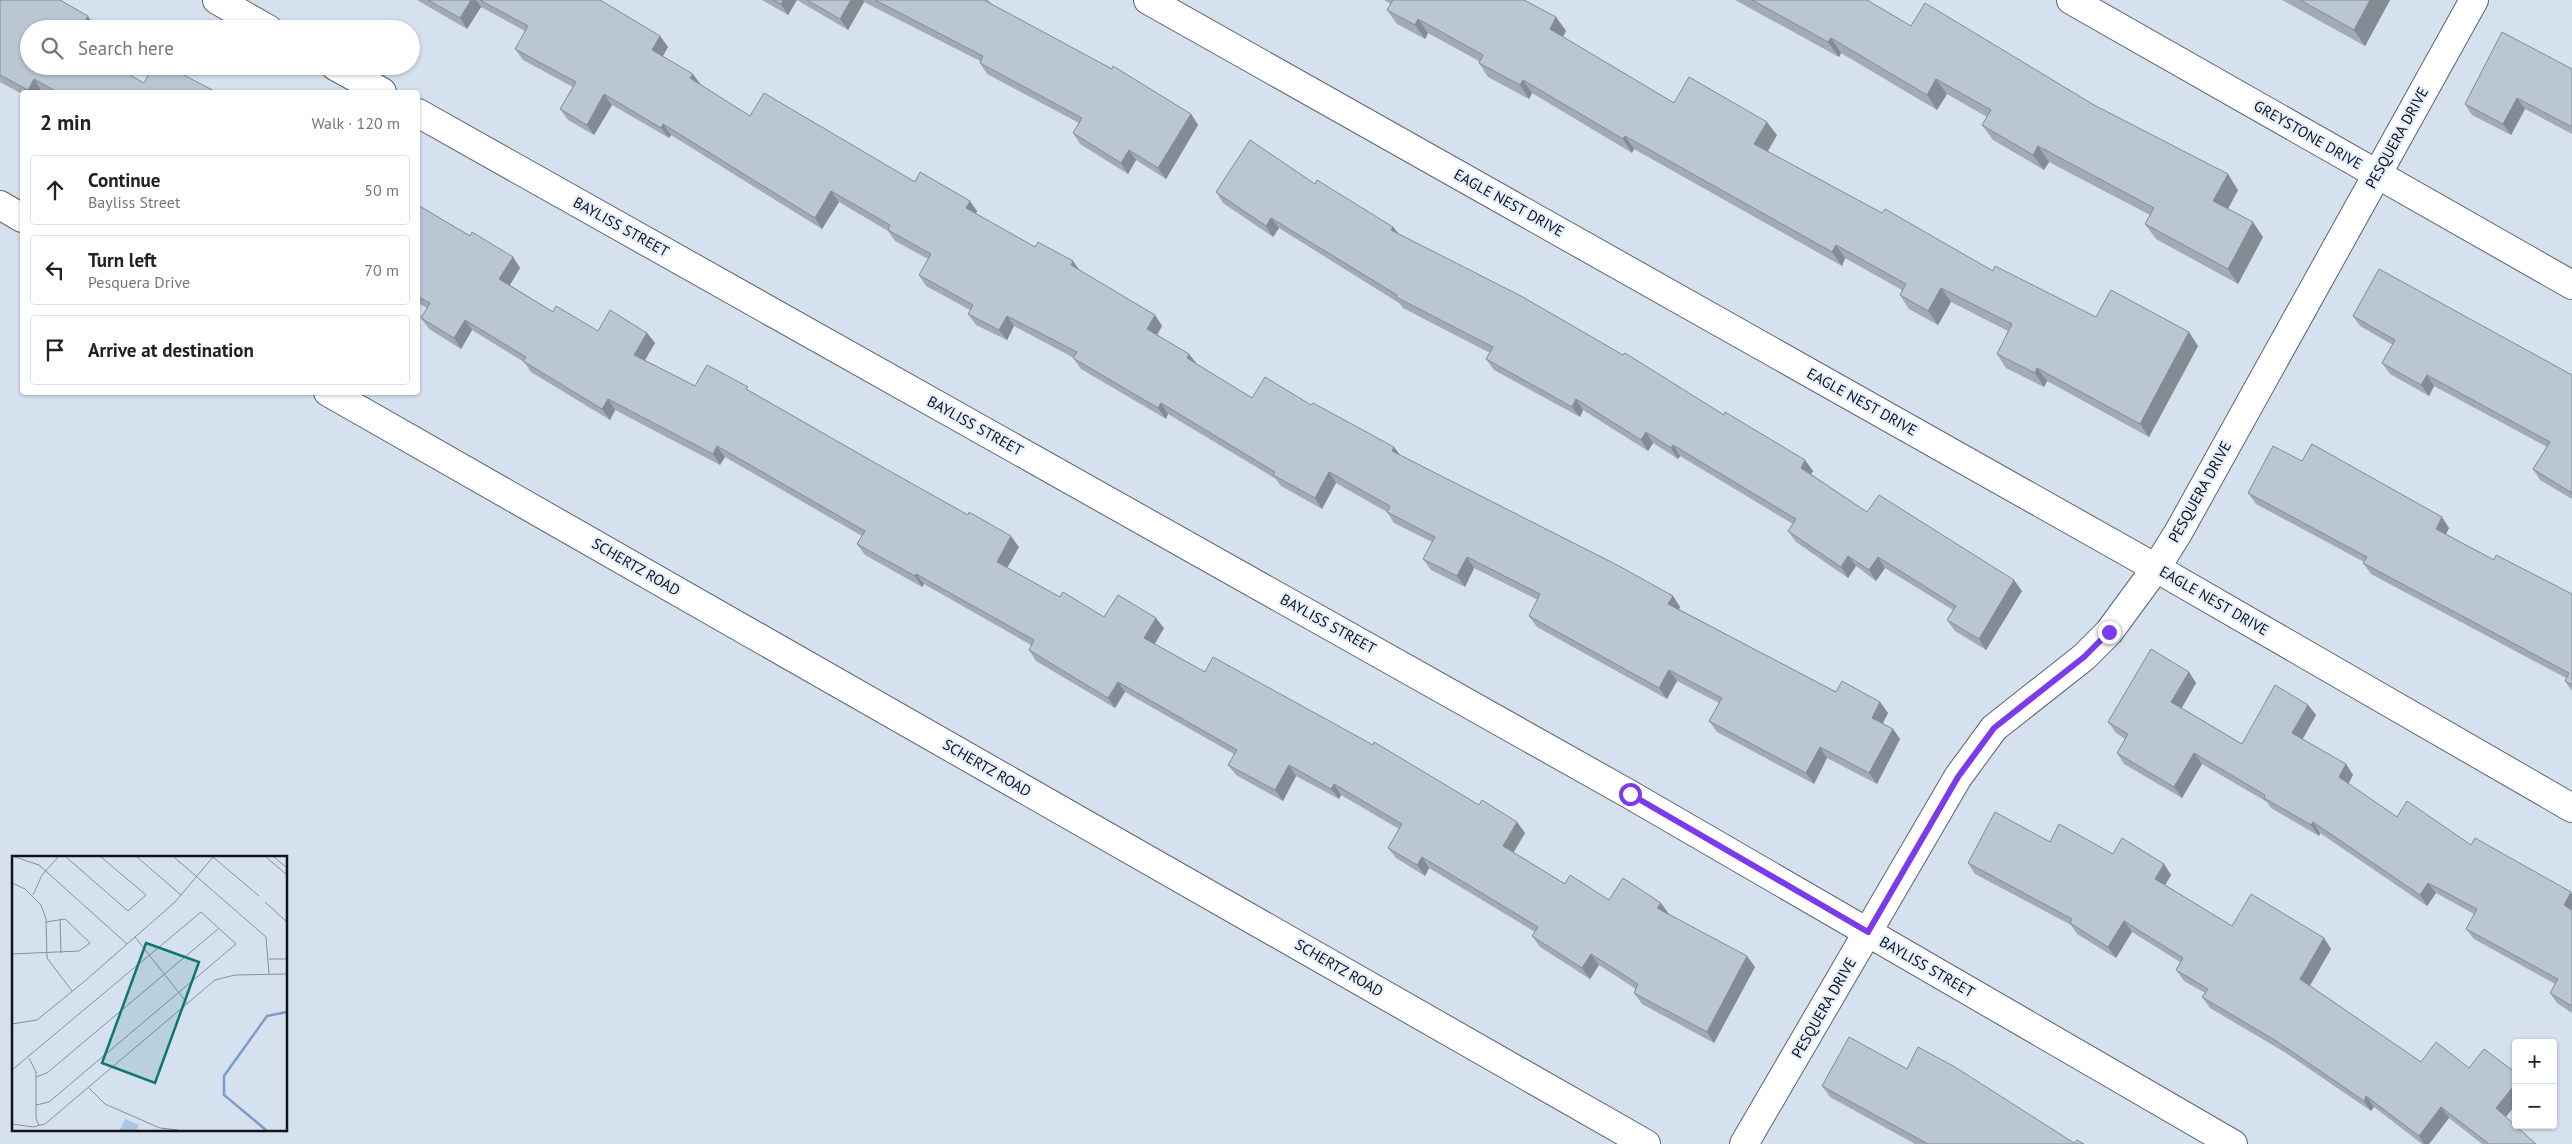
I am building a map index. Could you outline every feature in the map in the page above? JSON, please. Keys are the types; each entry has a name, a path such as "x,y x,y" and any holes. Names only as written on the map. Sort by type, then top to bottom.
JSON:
{"street":[{"path":"217,0 252,20"},
{"name":"EAGLE NEST DRIVE","path":"1148,0 2156,568 2572,808"},
{"name":"GREYSTONE DRIVE","path":"2071,0 2572,285"},
{"name":"PESQUERA DRIVE","path":"1744,1144 1958,777 1994,728 2084,657 2109,632 2156,568 2178,533 2474,0"},
{"path":"351,75 378,90"},
{"name":"BAYLISS STREET","path":"420,114 1630,794 2233,1144"},
{"path":"0,206 20,217"},
{"name":"SCHERTZ ROAD","path":"333,395 1646,1144"}],"building":[{"path":"0,0 60,0 88,16 86,20 20,20 20,75 130,75 144,83 148,75 184,75 212,90 53,90 34,79 28,90 0,75"},
{"path":"428,0 471,0 460,18"},
{"path":"480,0 600,0 660,36 652,50 693,74 690,78 750,116 764,93 915,182 920,172 970,201 966,208 1035,247 1038,242 1073,261 1071,265 1155,315 1147,329 1189,354 1187,358 1252,398 1265,377 1311,405 1313,403 1394,447 1392,451 1619,566 1673,596 1668,604 1836,692 1842,681 1880,702 1872,718 1893,729 1869,773 1820,747 1806,773 1709,721 1722,698 1669,670 1659,688 1529,616 1540,594 1467,557 1457,576 1423,559 1435,537 1387,512 1390,506 1329,472 1315,498 1273,475 1275,472 1161,403 1158,408 1073,358 1077,352 1007,316 999,330 968,314 973,305 919,275 931,254 888,230 890,225 831,191 815,218 663,124 661,128 604,94 587,125 560,109 576,82 515,49 528,26"},
{"path":"773,0 783,0 781,4"},
{"path":"807,0 851,0 840,19"},
{"path":"875,0 984,0 1112,69 1113,66 1191,114 1158,168 1129,150 1121,163 1073,133 1082,118 980,63 983,56"},
{"path":"1393,0 1524,0 1556,17 1550,29 1674,103 1689,77 1767,122 1754,144 1882,213 1885,209 1993,271 1995,266 2096,317 2111,290 2189,332 2140,424 2037,368 2035,373 1997,354 2012,324 1941,288 1928,311 1900,295 1906,284 1836,245 1832,252 1625,136 1623,139 1523,80 1520,85 1479,63 1483,55 1418,19 1415,25 1387,10"},
{"path":"1752,0 1867,0 1911,26 1925,3 2094,105 2228,174 2213,201 2253,222 2228,269 2145,224 2154,208 2038,146 2033,155 1982,125 1991,110 1936,79 1927,95 1831,38 1828,42"},
{"path":"2300,0 2370,0 2354,30"},
{"path":"2502,32 2572,69 2572,127 2517,98 2503,124 2465,104"},
{"path":"1250,140 1315,184 1317,180 1393,227 1391,230 1521,296 1623,355 1625,353 1724,415 1725,412 1805,460 1801,468 1867,512 1879,495 2014,580 1979,639 1947,620 1956,606 1878,557 1869,570 1848,556 1841,567 1788,531 1796,519 1673,445 1671,448 1646,432 1641,440 1576,399 1572,407 1486,359 1493,347 1396,297 1397,295 1271,218 1266,226 1216,192"},
{"path":"420,206 470,236 472,232 513,257 499,279 553,312 556,306 598,331 610,310 647,333 634,355 695,386 707,365 748,387 746,389 870,460 968,515 969,512 1011,536 997,562 1060,597 1063,592 1104,617 1118,595 1156,618 1144,638 1205,672 1213,657 1373,745 1374,742 1479,805 1482,800 1517,822 1503,846 1565,884 1570,875 1609,900 1623,878 1661,903 1657,908 1747,956 1707,1032 1634,993 1638,984 1591,954 1582,968 1532,936 1538,927 1422,857 1417,865 1388,848 1402,824 1334,784 1331,789 1289,765 1275,790 1228,765 1237,750 1118,682 1108,698 1029,650 1034,640 916,574 915,576 857,544 865,531 717,446 713,454 608,399 602,409 523,361 526,357 465,320 454,338 421,318 430,303 420,298"},
{"path":"2379,269 2572,375 2572,493 2533,469 2550,442 2427,375 2421,385 2382,363 2395,340 2353,316"},
{"path":"2312,444 2442,517 2436,529 2494,560 2496,555 2572,594 2572,685 2565,681 2569,673 2363,563 2367,557 2248,493 2273,446 2302,461"},
{"path":"2151,649 2189,672 2171,702 2242,744 2275,685 2308,705 2292,733 2346,764 2339,777 2397,817 2407,801 2471,845 2475,838 2571,892 2564,905 2572,910 2572,1006 2550,993 2558,979 2466,929 2477,909 2428,883 2420,895 2313,822 2311,825 2264,798 2265,795 2194,753 2174,787 2117,753 2128,734 2108,722"},
{"path":"1995,812 2050,842 2059,824 2113,854 2122,838 2164,864 2155,879 2232,926 2251,894 2324,938 2300,979 2421,1062 2436,1042 2469,1068 2484,1049 2512,1070 2512,1088 2496,1108 2512,1122 2512,1129 2519,1129 2536,1144 2489,1144 2441,1107 2419,1136 2366,1096 2364,1101 2278,1042 2202,997 2208,989 2176,970 2183,958 2124,921 2108,947 2070,923 2072,919 1968,863"},
{"path":"1849,1037 1907,1069 1918,1047 1955,1067 2074,1143 2077,1140 2084,1144 1928,1144 1822,1086"}],"route":[{"path":"1630,794 1868,932 1958,777 1994,728 2084,657 2109,632"}]}
